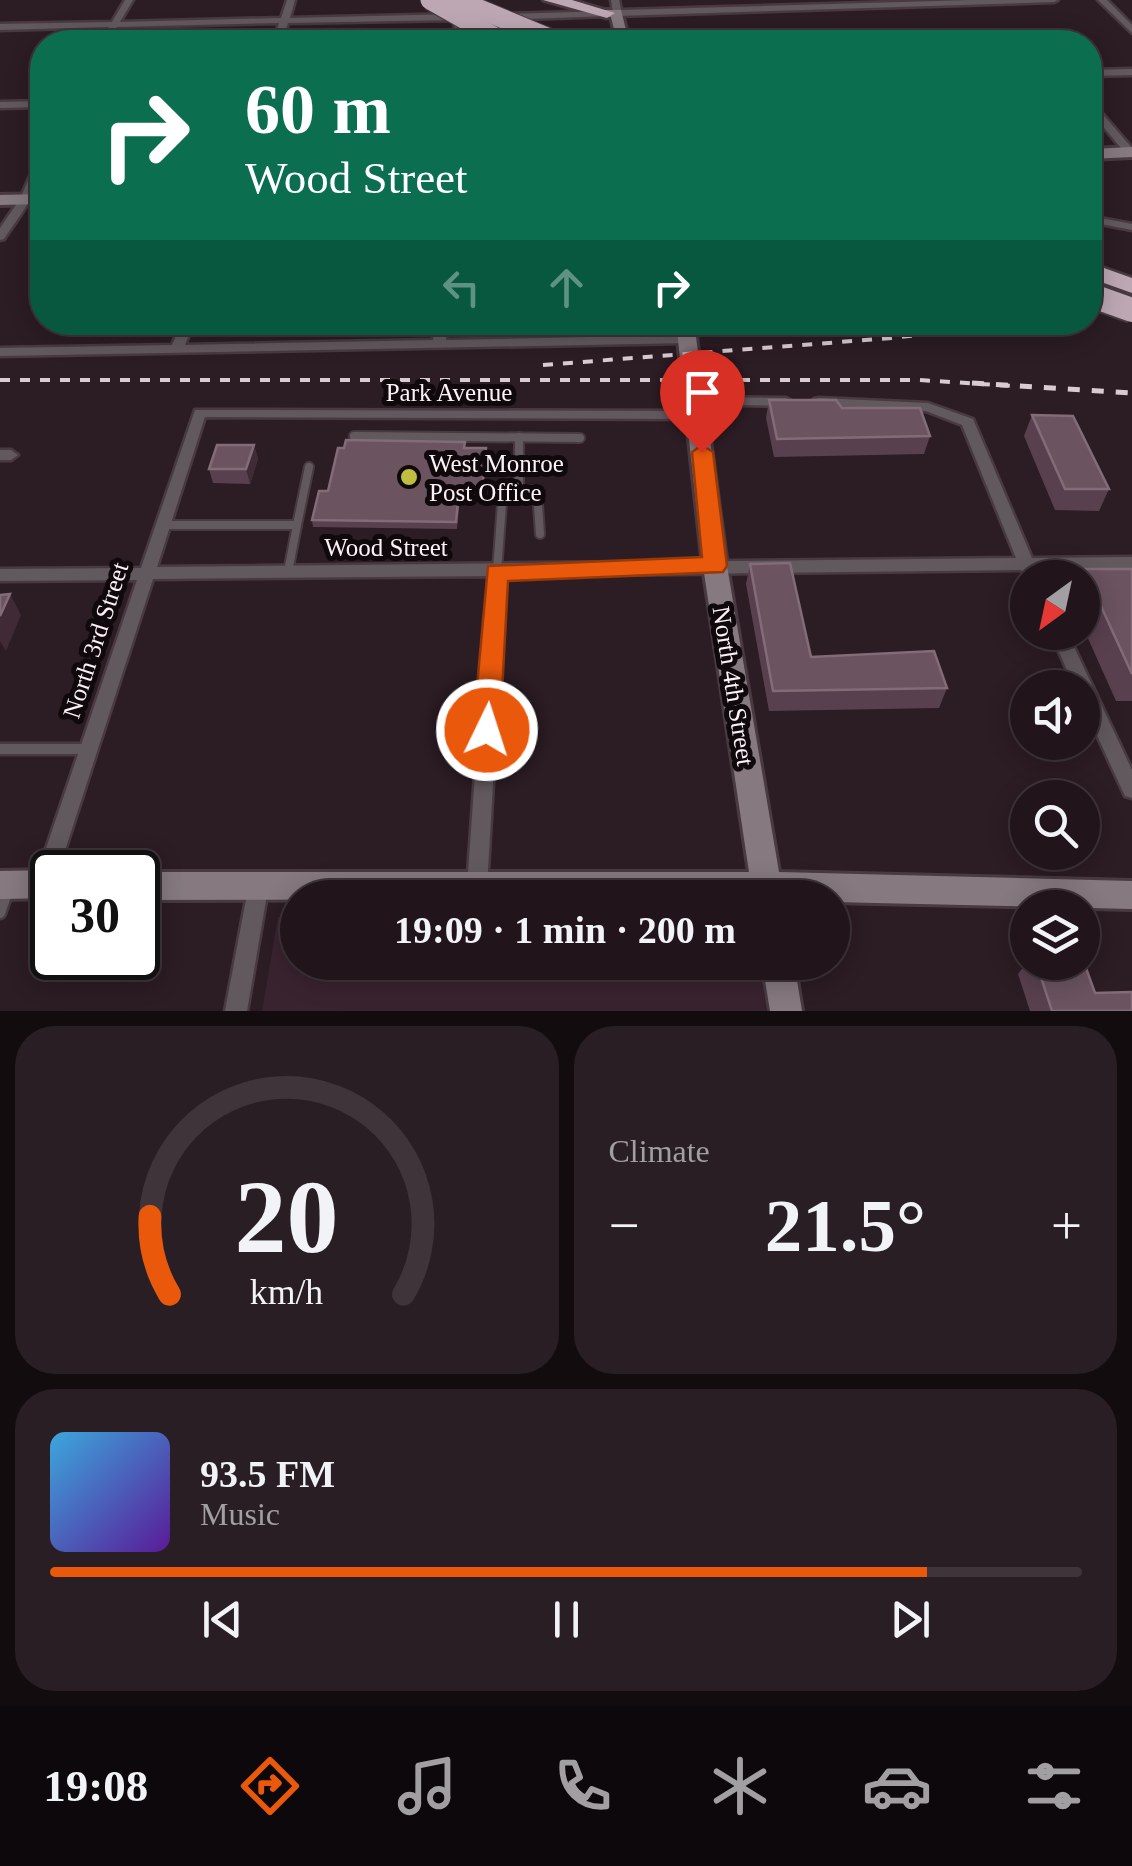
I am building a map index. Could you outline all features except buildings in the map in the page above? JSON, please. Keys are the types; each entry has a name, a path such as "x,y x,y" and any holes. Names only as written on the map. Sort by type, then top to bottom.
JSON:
{"highway":[{"path":"430,0 483,30"},
{"path":"430,0 501,30"},
{"path":"553,0 566,0"},
{"path":"553,0 613,9"},
{"path":"539,16 555,6 553,0"},
{"path":"459,9 523,30"},
{"path":"1102,280 1132,286"},
{"path":"1102,284 1132,301"},
{"path":"1102,286 1132,310"}],"street":[{"path":"111,30 128,0"},
{"path":"282,30 291,0"},
{"path":"0,27 286,20 459,9 539,16 740,4 1054,0"},
{"path":"1102,0 1132,30"},
{"path":"1102,73 1132,72"},
{"path":"0,106 30,105"},
{"path":"1102,118 1131,152"},
{"path":"1102,153 1131,152"},
{"path":"0,200 30,199"},
{"path":"0,237 30,203"},
{"path":"1102,221 1132,226"},
{"path":"178,347 183,335"},
{"path":"439,344 440,335"},
{"path":"0,352 439,344 610,335"},
{"name":"North 4th Street","path":"687,335 715,566 765,880"},
{"name":"Park Avenue","path":"200,413 697,408 868,402 928,407 957,415 972,428 1025,560"},
{"name":"North 3rd Street","path":"58,850 200,413"},
{"name":"Wood Street","path":"1100,565 1132,563"},
{"name":"Wood Street","path":"0,575 146,571 496,572 715,566 1010,570"},
{"path":"477,880 496,572"},
{"path":"1066,650 1132,790"},
{"path":"160,887 280,889"},
{"path":"3,894 30,888"},
{"path":"236,1011 258,889"},
{"path":"850,893 1132,895"},
{"path":"781,980 786,1011"}],"lane":[{"path":"354,436 580,438"},
{"path":"519,437 519,490"},
{"path":"288,572 309,467"},
{"path":"496,572 503,490 537,490 540,534"},
{"path":"162,525 296,526"},
{"path":"0,749 88,749"}],"shaded area":[{"path":"280,917 280,980 762,980 766,1011 262,1011"}],"railway":[{"path":"1102,309 1132,303"},
{"path":"543,365 918,335"},
{"path":"0,380 919,380 1013,386"},
{"path":"972,383 1132,393"}],"place":[{"name":"West Monroe Post Office","path":"409,477"}],"route":[{"path":"487,730 496,572 715,566 702,452"}]}
